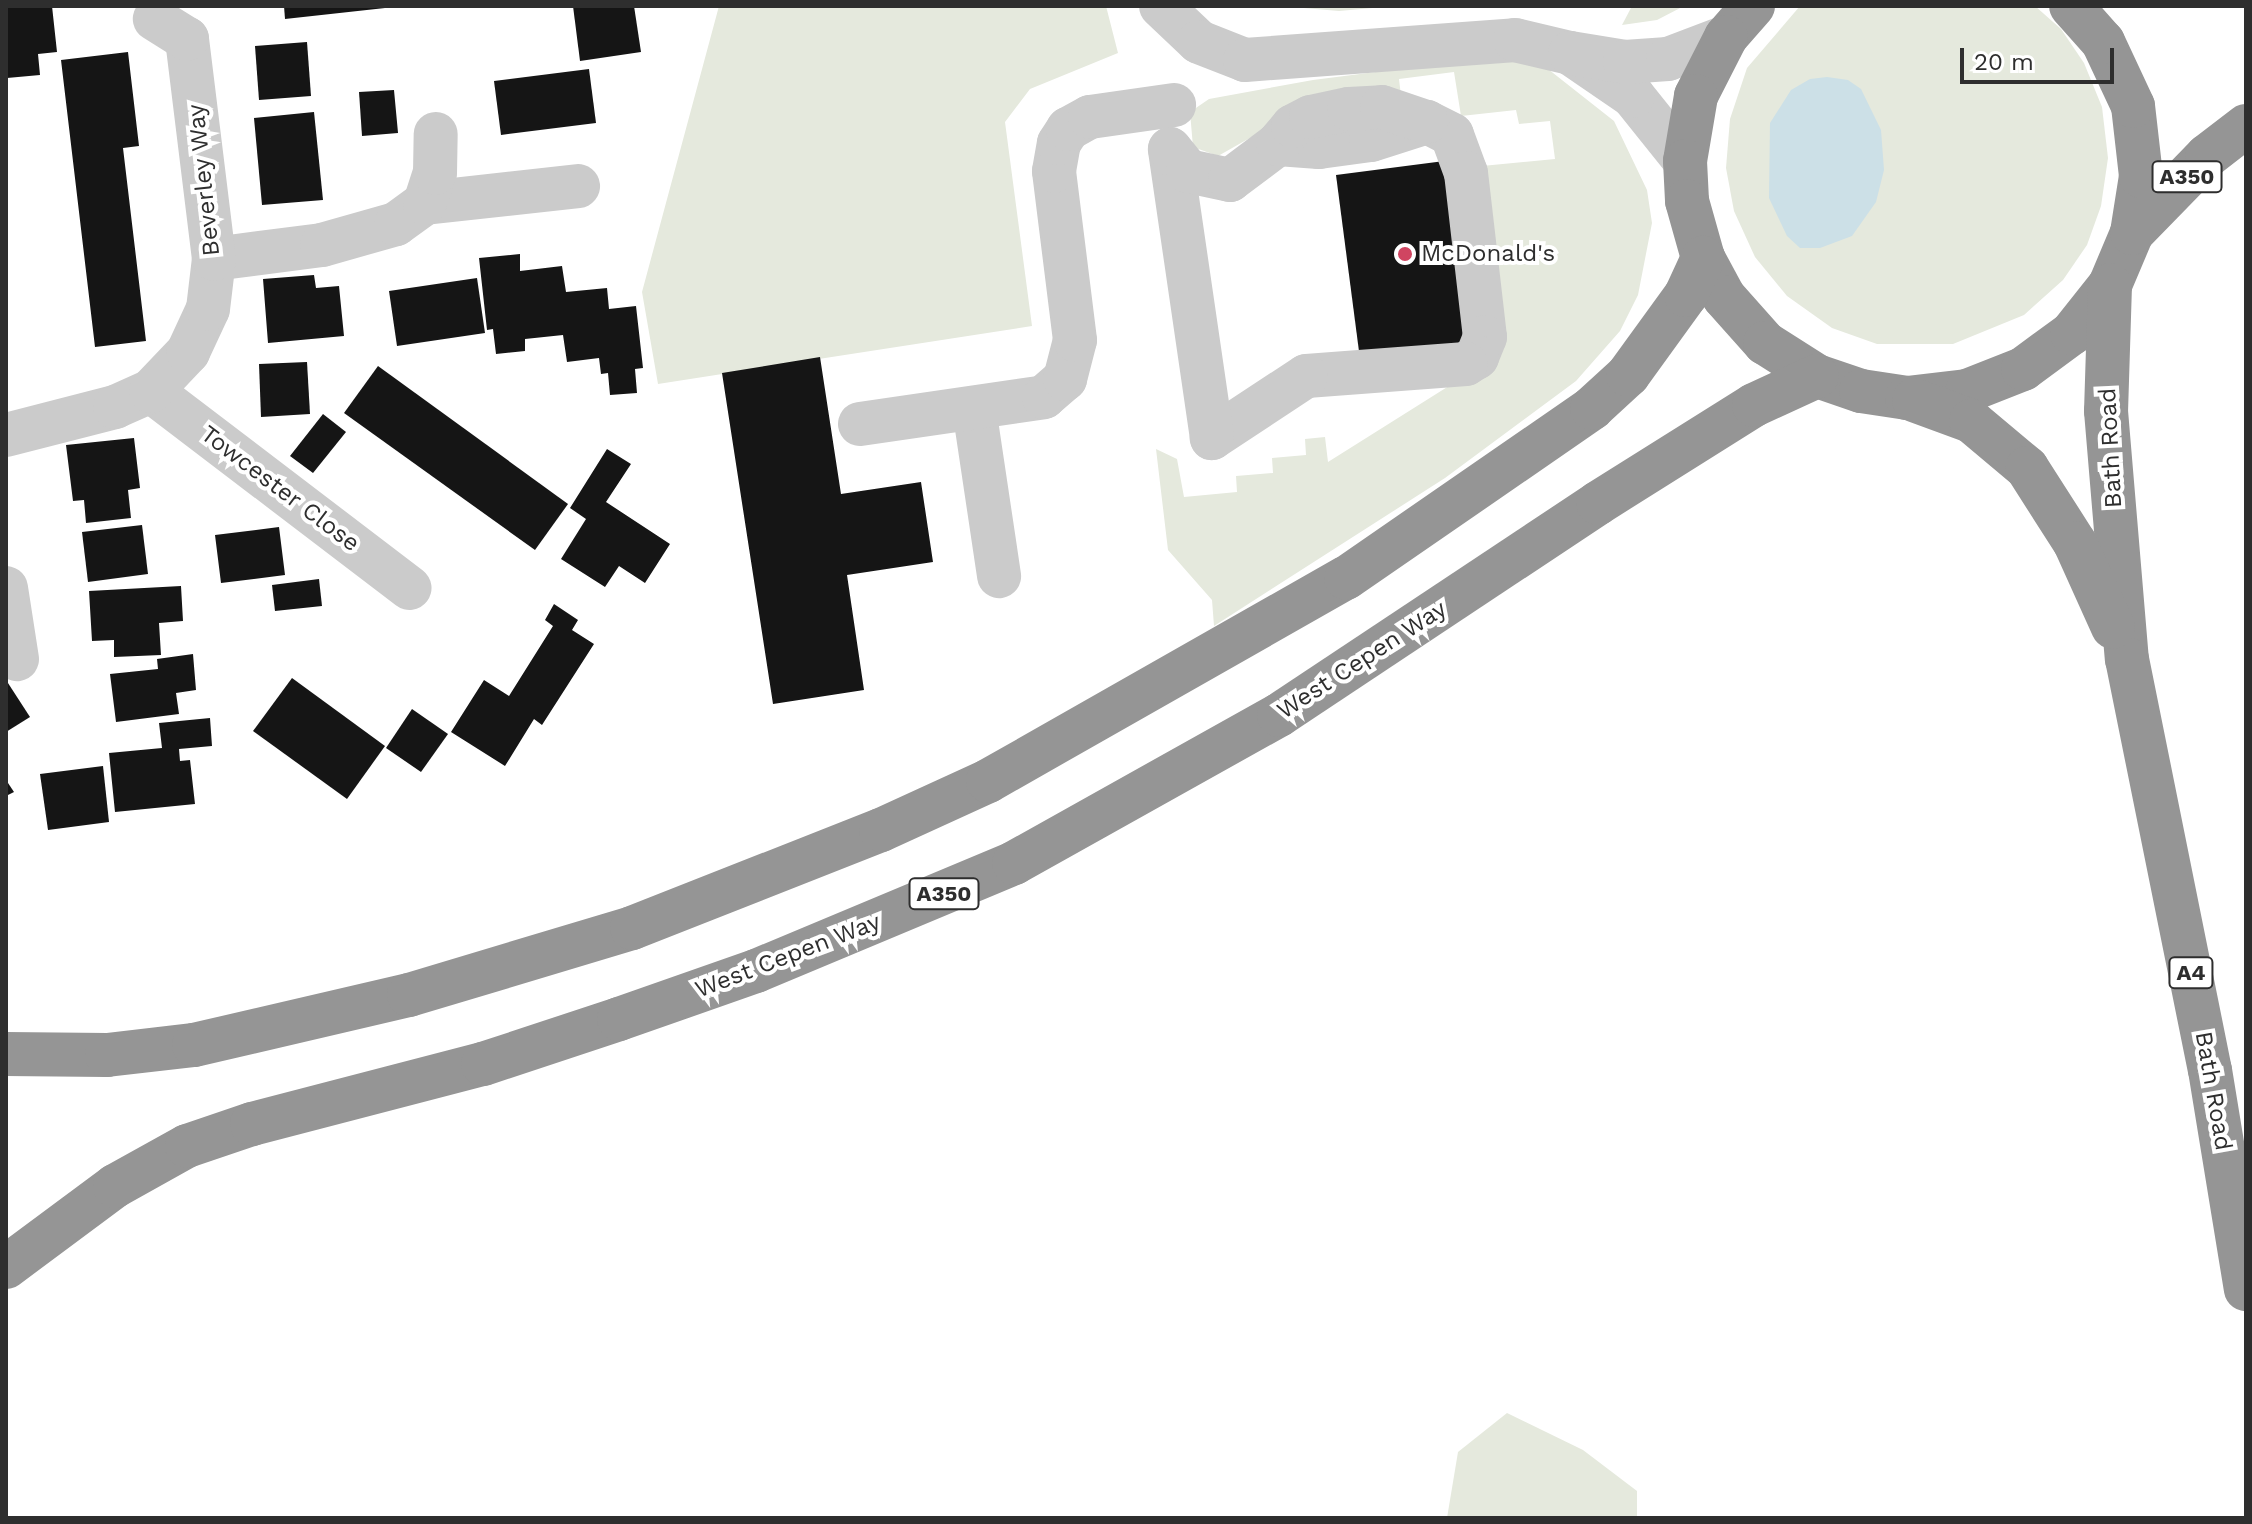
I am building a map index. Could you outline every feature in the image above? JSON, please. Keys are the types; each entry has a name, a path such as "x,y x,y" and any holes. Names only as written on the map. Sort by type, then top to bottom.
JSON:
{"highway":[{"path":"1739,22 1696,96 1685,161 1687,201 1703,258 1724,297 1765,343 1817,376 1861,391 1907,398 1967,391 2023,369 2072,333 2110,285 2132,233 2141,176 2133,106 2103,42 2071,6"},
{"name":"A350","path":"2132,233 2207,156 2246,126"},
{"path":"6,1054 107,1055 194,1045 409,995 632,928 881,830 988,781 1346,578 1592,408 1636,364 1686,295 1703,258"},
{"name":"Bath Road","path":"2110,285 2106,411 2127,659 2210,1070 2246,1289"},
{"name":"West Cepen Way","path":"6,1267 115,1186 187,1146 483,1064 619,1019 756,971 1014,863 1279,715 1598,503 1765,399 1817,376"},
{"name":"Bath Road","path":"1907,398 1971,421 2027,468 2075,543 2127,659"}],"street":[{"path":"1161,6 1199,42 1245,60 1515,40 1625,62 1668,59 1739,22"},
{"name":"Beverley Way","path":"6,435 115,407 151,391 188,352 208,309 214,259 184,23"},
{"path":"1170,149 1188,171 1230,180 1278,144 1319,147 1371,140 1427,122 1452,135 1466,173 1485,337 1477,357 1466,364 1306,376 1212,438 1170,149 1180,79 1199,42"},
{"path":"1570,53 1633,96 1685,161"},
{"path":"860,424 1044,397 1065,379 1075,340 1054,171 1063,136 1090,117 1174,105"},
{"path":"425,203 435,173 436,134"},
{"path":"214,259 322,245 396,224 425,203 578,186"},
{"name":"Towcester Close","path":"151,391 410,588"},
{"path":"974,408 999,576"},
{"path":"6,588 17,659"}],"shaded area":[{"path":"719,6 1106,6 1118,53 1030,89 1005,122 1032,326 658,384 642,292"},
{"path":"1280,6 1395,6 1339,11"},
{"path":"1632,6 1684,6 1657,20 1622,25"},
{"path":"1800,6 2035,6 2061,29 2084,63 2102,107 2108,158 2101,206 2087,245 2063,280 2024,315 1953,344 1877,344 1832,328 1787,296 1755,257 1734,211 1726,168 1730,119 1747,68"},
{"path":"1493,57 1548,69 1614,121 1647,190 1652,223 1638,295 1620,331 1576,381 1445,478 1214,626 1212,600 1168,550 1156,449 1177,459 1184,497 1237,492 1236,476 1273,473 1272,458 1306,455 1305,439 1325,437 1328,462 1460,379 1482,166 1555,159 1550,121 1519,124 1516,110 1461,116 1454,72 1399,79 1401,96 1273,125 1218,156 1193,147 1190,112 1209,99 1313,80"},
{"path":"1827,77 1848,80 1861,89 1881,130 1884,170 1876,202 1852,236 1820,248 1800,248 1787,236 1769,198 1770,123 1791,90 1810,79"},
{"path":"1507,1413 1583,1450 1637,1491 1637,1518 1447,1518 1458,1452"}],"building":[{"path":"6,6 52,6 57,52 38,54 40,75 7,78"},
{"path":"284,6 385,6 385,8 285,19"},
{"path":"573,6 634,6 641,52 580,61"},
{"path":"307,42 311,96 259,100 255,46"},
{"path":"128,52 139,146 123,148 146,341 95,347 61,60"},
{"path":"589,69 596,123 501,135 494,81"},
{"path":"394,90 398,133 362,136 359,92"},
{"path":"314,112 323,200 262,205 254,118"},
{"name":"McDonald's","path":"1452,160 1476,344 1360,359 1336,175"},
{"path":"520,254 520,271 562,266 566,292 607,288 609,309 636,306 643,368 635,369 637,393 610,395 608,373 601,374 599,358 567,362 563,335 525,339 525,351 496,354 493,329 487,330 479,258"},
{"path":"314,275 316,288 339,286 344,336 268,343 263,279"},
{"path":"477,278 485,333 397,346 389,291"},
{"path":"820,357 841,494 921,482 933,562 847,575 864,690 773,704 722,373"},
{"path":"307,362 310,414 261,417 259,364"},
{"path":"378,366 568,504 535,550 344,413"},
{"path":"323,414 346,432 313,473 290,456"},
{"path":"134,438 140,488 128,490 131,518 86,523 84,500 73,501 66,445"},
{"path":"607,449 631,464 606,502 670,544 645,583 619,566 605,587 561,559 586,519 570,508"},
{"path":"142,525 148,574 88,582 82,532"},
{"path":"279,527 285,575 221,583 215,535"},
{"path":"319,579 322,606 275,611 272,585"},
{"path":"181,586 183,621 159,623 161,655 114,657 114,640 92,641 89,591"},
{"path":"554,604 578,620 572,630 594,644 542,725 534,719 505,766 451,732 484,680 509,696 553,626 545,620"},
{"path":"193,654 196,690 176,693 179,714 116,722 110,674 158,669 157,659"},
{"path":"292,678 385,746 347,799 253,731"},
{"path":"6,680 30,717 6,732"},
{"path":"412,709 448,734 421,772 386,748"},
{"path":"210,718 212,746 179,749 180,761 190,760 195,804 115,812 109,753 162,748 159,723"},
{"path":"103,766 109,822 48,830 40,774"},
{"path":"6,780 14,792 6,796"}],"place":[{"name":"McDonald's","path":"1405,254"}]}
